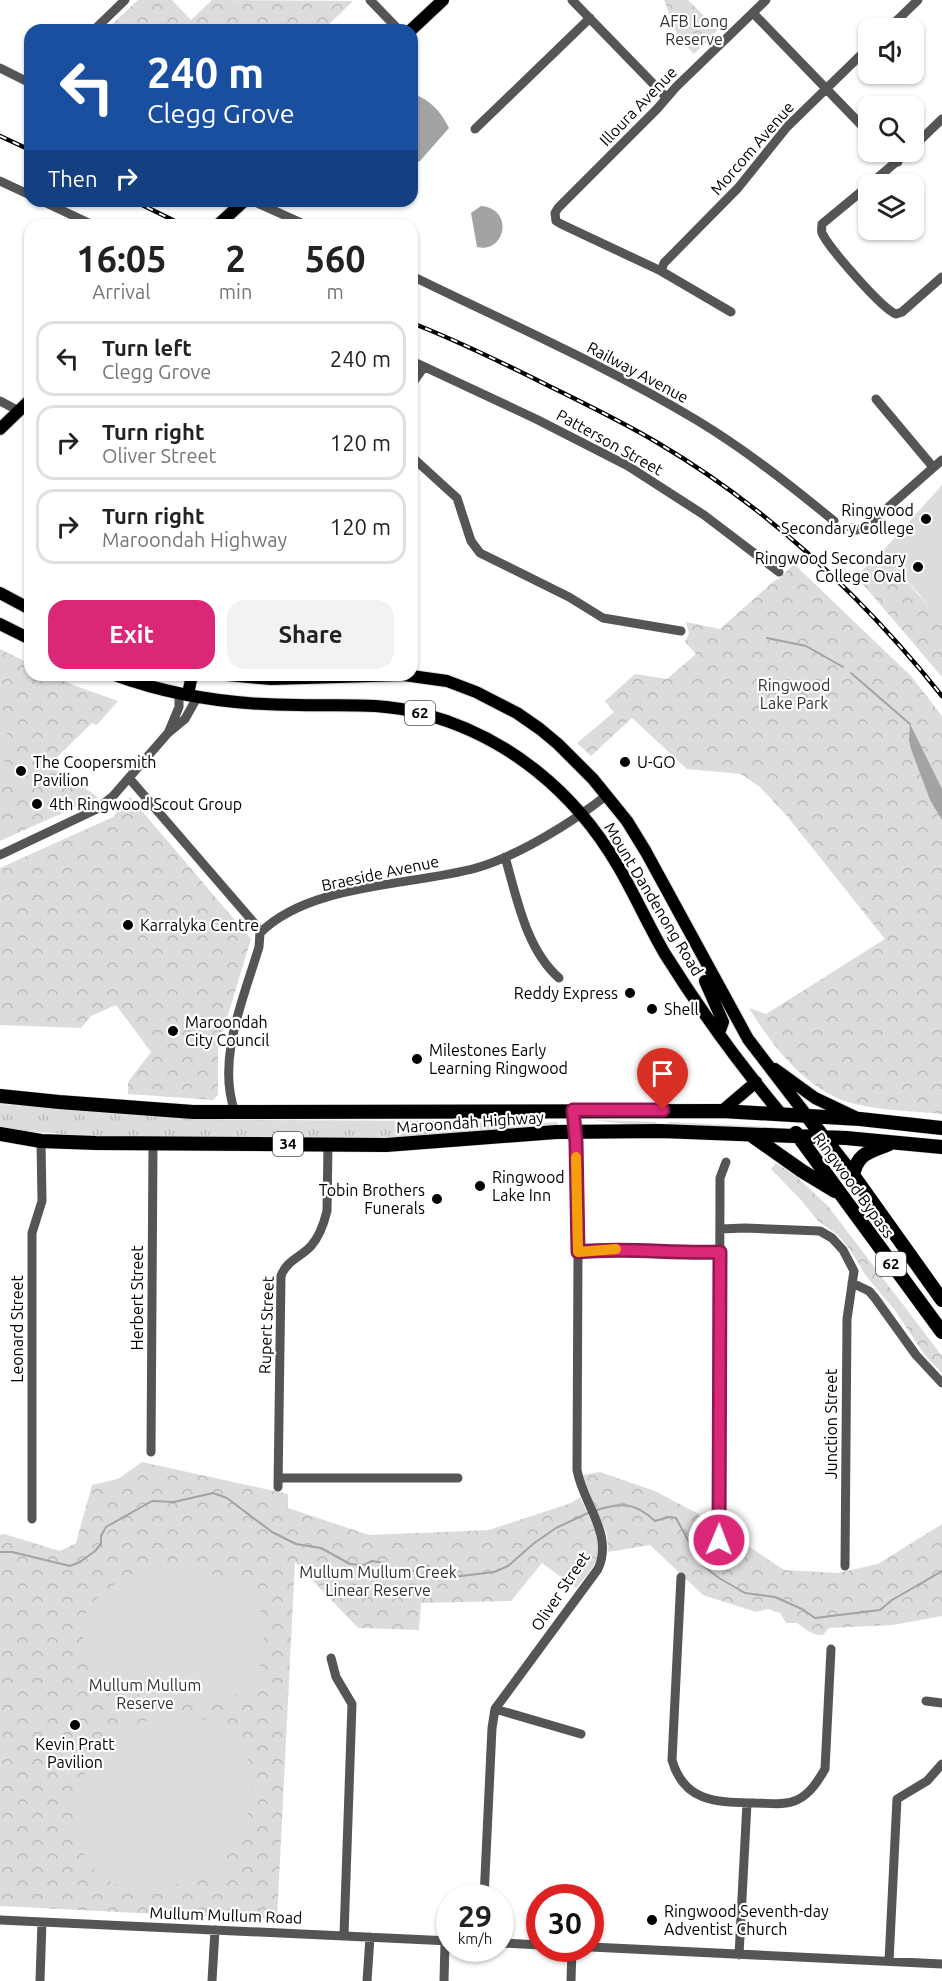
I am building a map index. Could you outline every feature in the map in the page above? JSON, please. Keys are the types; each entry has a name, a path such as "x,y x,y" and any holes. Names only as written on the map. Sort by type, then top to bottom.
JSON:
{"highway":[{"name":"Maroondah Highway","path":"0,1096 193,1112 722,1111 860,1119 942,1128"},
{"name":"Ringwood Bypass","path":"782,1115 942,1332"},
{"name":"Ringwood Bypass","path":"807,1116 853,1175 942,1300"},
{"name":"Maroondah Highway","path":"0,1134 41,1141 386,1145 495,1135 576,1131 661,1131 858,1139 942,1148"},
{"path":"752,1135 802,1171 842,1195"},
{"path":"853,1175 857,1160 861,1156 891,1143"}],"main road":[{"path":"417,24 443,0"},
{"path":"215,219 228,207"},
{"path":"224,219 238,207"},
{"path":"0,429 24,406"},
{"path":"0,593 24,606"},
{"path":"0,624 24,636"},
{"name":"Mount Dandenong Road","path":"418,677 447,681 517,712 558,744 607,795 637,837 708,975 764,1061 807,1116"},
{"name":"Mount Dandenong Road","path":"138,681 188,694 263,704 351,704 397,708 432,716 466,728 509,750 553,784 583,814 618,866 664,952 683,982 782,1115"},
{"path":"188,694 191,681"},
{"path":"683,982 697,986 708,975 723,1022 719,1033"},
{"path":"764,1061 815,1098 860,1119"},
{"path":"722,1111 756,1082"}],"street":[{"path":"100,24 125,0"},
{"path":"370,0 393,24"},
{"path":"572,0 666,97"},
{"name":"Illoura Avenue","path":"661,271 561,224 555,218 555,213 666,97 766,0"},
{"path":"899,18 918,0"},
{"path":"753,13 858,121"},
{"path":"475,129 590,18"},
{"name":"Morcom Avenue","path":"661,271 664,263 738,188 787,127 858,58"},
{"path":"0,68 24,80"},
{"path":"924,137 942,119"},
{"path":"883,174 898,162"},
{"path":"0,181 24,192"},
{"path":"858,194 822,224 822,234 865,287 896,314 902,312 942,277"},
{"path":"55,207 80,219"},
{"path":"266,207 293,219"},
{"path":"272,207 282,214"},
{"path":"661,271 731,312"},
{"name":"Railway Avenue","path":"418,279 628,382 688,415 777,475 834,521"},
{"name":"Patterson Street","path":"418,364 536,419 628,466 704,515 779,572"},
{"path":"418,376 424,367"},
{"path":"876,399 933,467"},
{"path":"0,401 18,411"},
{"path":"852,528 857,530 868,525 942,460"},
{"path":"418,462 457,498 471,542 480,553 569,597 603,618 681,631"},
{"path":"0,855 97,809 113,796 168,733 185,719 188,694"},
{"path":"168,733 179,707 188,694"},
{"path":"129,778 248,916 260,933 260,947 231,1049 230,1097 235,1112"},
{"name":"Braeside Avenue","path":"260,933 275,919 337,894 476,868 505,857 583,814 607,795"},
{"path":"505,857 524,922 545,964 560,978"},
{"name":"Oliver Street","path":"485,1884 492,1728 495,1709 598,1569 602,1557 603,1541 580,1484 577,1470 578,1252 576,1131 573,1110"},
{"name":"Leonard Street","path":"32,1519 32,1233 42,1201 41,1141"},
{"name":"Herbert Street","path":"151,1452 153,1144"},
{"name":"Rupert Street","path":"328,1145 327,1211 324,1221 314,1242 287,1264 281,1276 279,1482 458,1478"},
{"path":"719,1540 720,1178 726,1162"},
{"name":"Junction Street","path":"720,1229 820,1231 832,1238 848,1257 854,1270 847,1319 845,1566"},
{"path":"578,1252 615,1249 681,1253 720,1252"},
{"path":"852,1283 869,1291 916,1355 942,1383"},
{"path":"681,1577 672,1760 674,1769 686,1787 707,1800 786,1804 808,1793 825,1770 831,1648"},
{"path":"331,1658 336,1677 352,1704 344,1935"},
{"path":"926,1701 942,1703"},
{"path":"495,1709 581,1734"},
{"path":"889,1961 897,1799 922,1785 942,1764"},
{"path":"739,1955 747,1803"},
{"name":"Mullum Mullum Road","path":"0,1920 436,1940"},
{"path":"40,1981 42,1922"},
{"path":"212,1981 214,1930"},
{"path":"367,1981 370,1937"},
{"path":"604,1948 942,1964"},
{"path":"444,1981 446,1962"},
{"path":"571,1981 572,1962"}],"green space":[{"path":"138,0 172,0 191,20 212,0 353,1 329,24 112,24"},
{"name":"AFB Long Reserve","path":"664,0 688,0 718,30 694,54 678,37"},
{"name":"Ringwood Secondary College Oval","path":"942,485 942,623 881,553"},
{"path":"881,553 942,621 942,677 856,576"},
{"name":"Ringwood Lake Park","path":"794,564 911,676 942,716 942,1114 855,1104 822,1090 807,1079 781,1053 749,1008 766,1014 885,939 787,816 760,787 741,774 687,769 632,718 591,756 577,743 614,712 605,701 635,674 667,679 696,654 685,642 689,633 686,622 720,629"},
{"path":"0,649 24,661 24,681 65,681 118,701 97,725 92,723 49,765 98,797 0,841"},
{"path":"0,702 6,722 7,741 0,780"},
{"path":"130,797 251,939 218,1048 218,1095 213,1100 128,1094 128,1082 151,1052 116,1005 91,1016 81,1028 0,1025 0,868 113,817"},
{"path":"0,1104 228,1120 454,1121 521,1124 558,1122 558,1125 404,1138 86,1136 0,1129"},
{"path":"594,1120 656,1122 657,1123 634,1125"},
{"path":"669,1122 774,1127 775,1130 668,1125"},
{"path":"776,1163 797,1177 828,1206 942,1356 942,1373 924,1354 894,1309 866,1276 838,1235 818,1221 771,1169"},
{"name":"Mullum Mullum Reserve","path":"142,1462 288,1494 288,1508 369,1535 489,1530 571,1503 580,1497 595,1530 597,1557 592,1568 576,1588 542,1563 511,1601 421,1603 419,1630 358,1628 295,1562 277,1920 0,1906 0,1535 4,1534 60,1551 76,1543 92,1485 118,1479"},
{"path":"600,1472 655,1491 710,1520 784,1570 838,1573 878,1564 942,1524 942,1616 893,1625 829,1628 823,1635 819,1635 809,1632 797,1623 786,1623 780,1613 768,1609 756,1612 703,1595 650,1545 608,1552 607,1535 582,1475"},
{"path":"156,1566 193,1569 218,1576 240,1587 255,1601 264,1623 264,1644 256,1677 243,1693 206,1698 138,1695 112,1687 94,1672 87,1659 83,1643 85,1616 89,1608 97,1598 121,1580"},
{"path":"175,1714 204,1719 227,1731 242,1748 250,1768 252,1791 248,1814 237,1838 220,1860 238,1865 233,1878 207,1871 156,1889 117,1884 90,1864 77,1832 77,1796 93,1760 125,1731"}],"shaded area":[{"path":"418,96 435,107 449,128 418,162"},
{"path":"481,206 492,209 499,215 502,222 500,238 487,247 477,247 471,213"},
{"path":"910,724 942,789 942,820 930,800 911,749"}],"waterway":[{"path":"767,638 806,646 843,667"},
{"path":"851,673 910,724"},
{"path":"0,1552 12,1552 70,1566 95,1551 101,1544 101,1536 106,1527 152,1501 174,1502 213,1493 227,1498 272,1532 296,1544 321,1548 350,1564 364,1565 372,1561 383,1563 394,1571 408,1573 428,1566 445,1578 494,1572 508,1566 556,1528 588,1513"},
{"path":"594,1511 619,1505 641,1510 655,1521 669,1517 676,1518 701,1564 719,1578 745,1593 775,1597 802,1609 815,1618 880,1610 892,1600 942,1571"}],"railway":[{"path":"0,136 24,147"},
{"path":"146,207 171,219"},
{"path":"418,325 496,360 616,420 699,468 775,525 811,556 879,623 942,696"}],"slow traffic":[{"path":"576,1157 578,1252 616,1249"}],"place":[{"name":"Ringwood Secondary College","path":"926,519"},
{"name":"Ringwood Secondary College Oval","path":"918,567"},
{"name":"U-GO","path":"625,762"},
{"name":"The Coopersmith Pavilion","path":"21,771"},
{"name":"4th Ringwood Scout Group","path":"37,804"},
{"name":"Karralyka Centre","path":"128,925"},
{"name":"Reddy Express","path":"630,993"},
{"name":"Shell","path":"652,1009"},
{"name":"Maroondah City Council","path":"173,1031"},
{"name":"Milestones Early Learning Ringwood","path":"417,1059"},
{"name":"Ringwood Lake Inn","path":"480,1186"},
{"name":"Tobin Brothers Funerals","path":"437,1199"},
{"name":"Kevin Pratt Pavilion","path":"75,1725"},
{"name":"Ringwood Seventh-day Adventist Church","path":"652,1920"}],"route":[{"path":"663,1110 573,1110 576,1142 578,1252 641,1249 681,1253 720,1252 719,1540"}],"park label":[{"name":"Mullum Mullum Creek Linear Reserve","path":"378,1581"}]}
